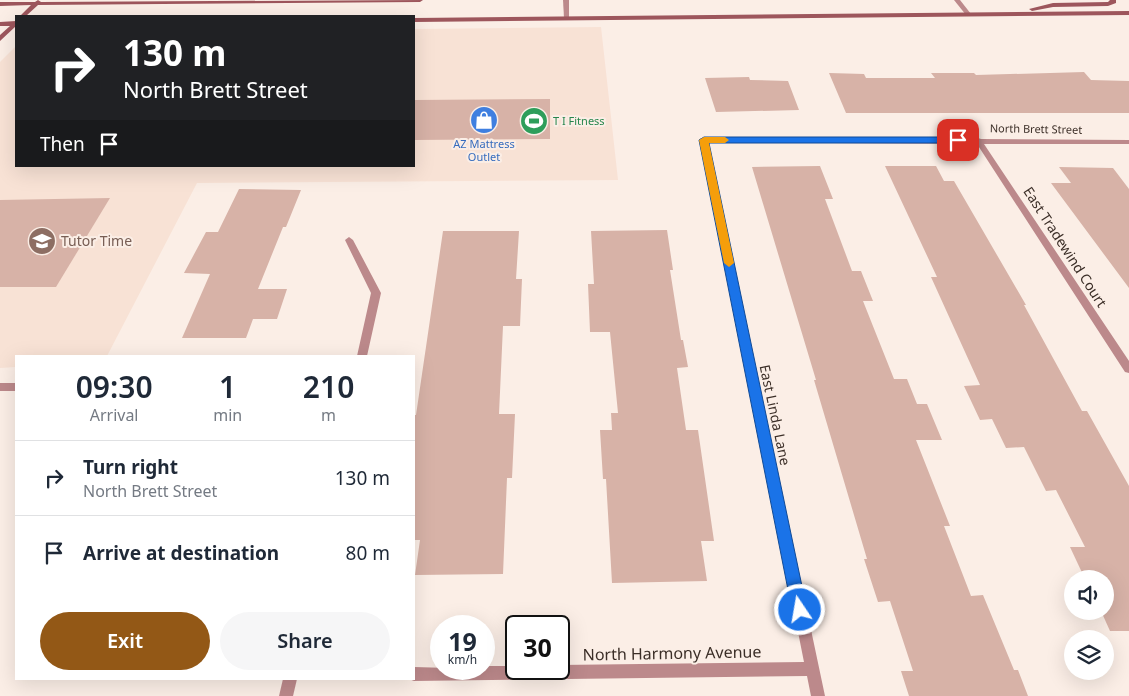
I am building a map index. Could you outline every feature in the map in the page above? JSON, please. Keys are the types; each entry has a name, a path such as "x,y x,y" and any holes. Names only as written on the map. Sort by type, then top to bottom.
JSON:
{"main road":[{"path":"0,4 38,2 420,0"},
{"path":"1011,14 1053,5 1108,4 1114,3 1114,0"},
{"path":"24,15 38,2"},
{"path":"0,11 12,3"},
{"path":"415,20 1129,13"},
{"path":"0,24 15,24"},
{"path":"0,39 15,25"}],"street":[{"path":"566,0 567,18"},
{"path":"957,0 968,14"},
{"name":"North Brett Street","path":"704,140 1129,142"},
{"name":"East Linda Lane","path":"704,140 818,696"},
{"name":"East Tradewind Court","path":"978,140 1129,369"},
{"path":"349,240 376,293 362,355"},
{"path":"0,388 15,387"},
{"name":"North Harmony Avenue","path":"415,674 812,669"},
{"path":"286,696 290,680"}],"shaded area":[{"path":"601,27 618,180 197,183 108,355 15,355 15,367 0,368 0,62 15,47 15,167 415,167 415,29"}],"building":[{"path":"1084,72 1091,80 1129,81 1129,113 846,113 829,73 864,74 866,78 935,78 931,73 974,73 976,75"},
{"path":"749,77 750,80 788,81 799,110 716,112 705,78"},
{"path":"550,99 550,139 415,140 415,100"},
{"path":"820,166 833,199 825,199 852,271 861,271 873,301 863,301 894,379 907,379 917,404 927,404 942,440 916,440 950,526 944,526 971,596 983,595 1014,670 1018,670 1028,696 909,696 901,671 913,671 890,601 878,602 864,559 867,559 814,380 816,380 752,167"},
{"path":"885,166 936,166 944,181 954,181 1026,305 1024,305 1082,411 1087,411 1129,486 1129,631 1110,630 1105,620 1114,620 1114,570 1081,570 1070,547 1085,547 1056,490 1046,491 1024,447 1006,448 992,419 980,420 964,386 980,385 931,277 937,277"},
{"path":"1059,167 1113,168 1129,189 1129,288 1051,183 1071,183"},
{"path":"239,189 301,190 286,227 283,227 258,289 287,289 277,319 253,319 246,338 182,338 210,274 184,273 206,232 218,232"},
{"name":"Tutor Time","path":"110,198 56,287 0,287 0,200"},
{"path":"667,230 673,270 670,270 681,340 683,340 688,367 677,368 686,430 698,430 714,541 701,541 707,581 612,583 606,479 603,479 600,430 612,430 611,413 618,413 610,332 590,332 588,284 594,284 591,231"},
{"path":"443,231 519,231 516,279 522,279 520,326 503,326 499,414 515,414 512,478 507,478 503,574 415,575 420,540 415,540 416,415"}],"slow traffic":[{"path":"725,140 704,140 729,263"}],"place":[{"name":"AZ Mattress Outlet","path":"484,120"},
{"name":"T I Fitness","path":"534,121"},
{"name":"Tutor Time","path":"42,241"}],"route":[{"path":"800,610 704,140 958,140"}]}
